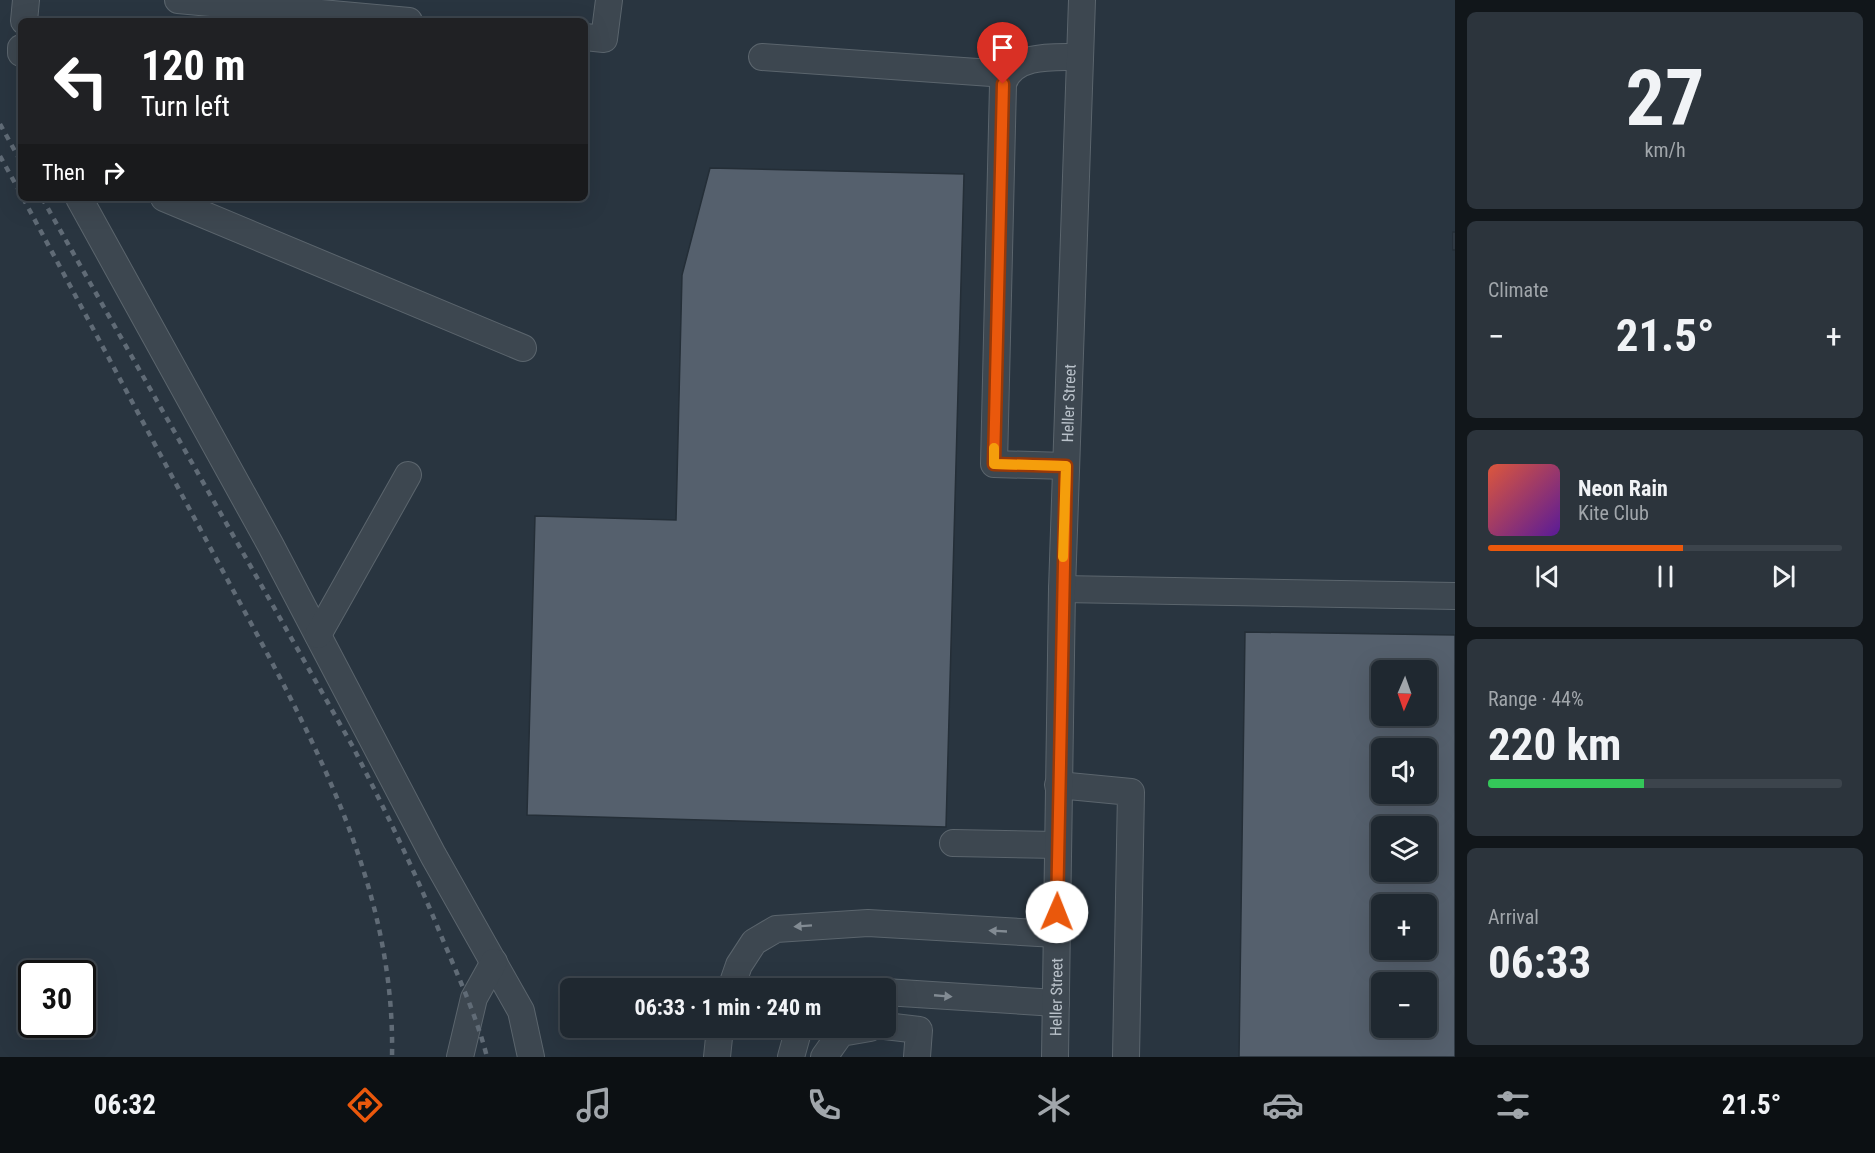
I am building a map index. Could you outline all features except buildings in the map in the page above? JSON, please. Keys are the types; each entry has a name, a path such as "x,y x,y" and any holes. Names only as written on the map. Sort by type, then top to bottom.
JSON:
{"street":[{"path":"24,18 26,0"},
{"path":"178,0 376,18"},
{"path":"588,37 604,39 609,0"},
{"name":"Heller Street","path":"1055,1057 1062,589 1082,0"},
{"path":"762,57 1006,74"},
{"path":"1066,466 994,464 1003,84 1006,74 1017,64 1030,60 1080,57"},
{"path":"81,201 318,635 434,855 521,1011 531,1057"},
{"path":"171,201 523,348"},
{"path":"318,635 408,475"},
{"path":"1062,589 1455,596"},
{"path":"1058,785 1131,792 1126,1057"},
{"path":"953,843 1058,845"},
{"path":"734,978 739,965 754,942 776,929 868,923 1056,934"},
{"path":"460,1057 474,998 494,962"},
{"path":"896,993 1056,1003"},
{"path":"896,1027 919,1030 917,1057"},
{"path":"717,1057 719,1038"},
{"path":"791,1057 796,1038"},
{"path":"824,1057 837,1038"}],"railway":[{"path":"0,124 18,157"},
{"path":"0,156 18,189"},
{"path":"25,201 276,670 335,793 359,856 377,921 389,988 392,1057"},
{"path":"44,201 353,747 430,909 472,1010 487,1057"}],"slow traffic":[{"path":"994,448 994,464 1066,466 1063,557"}],"route":[{"path":"1003,84 994,464 1066,466 1057,912"}]}
